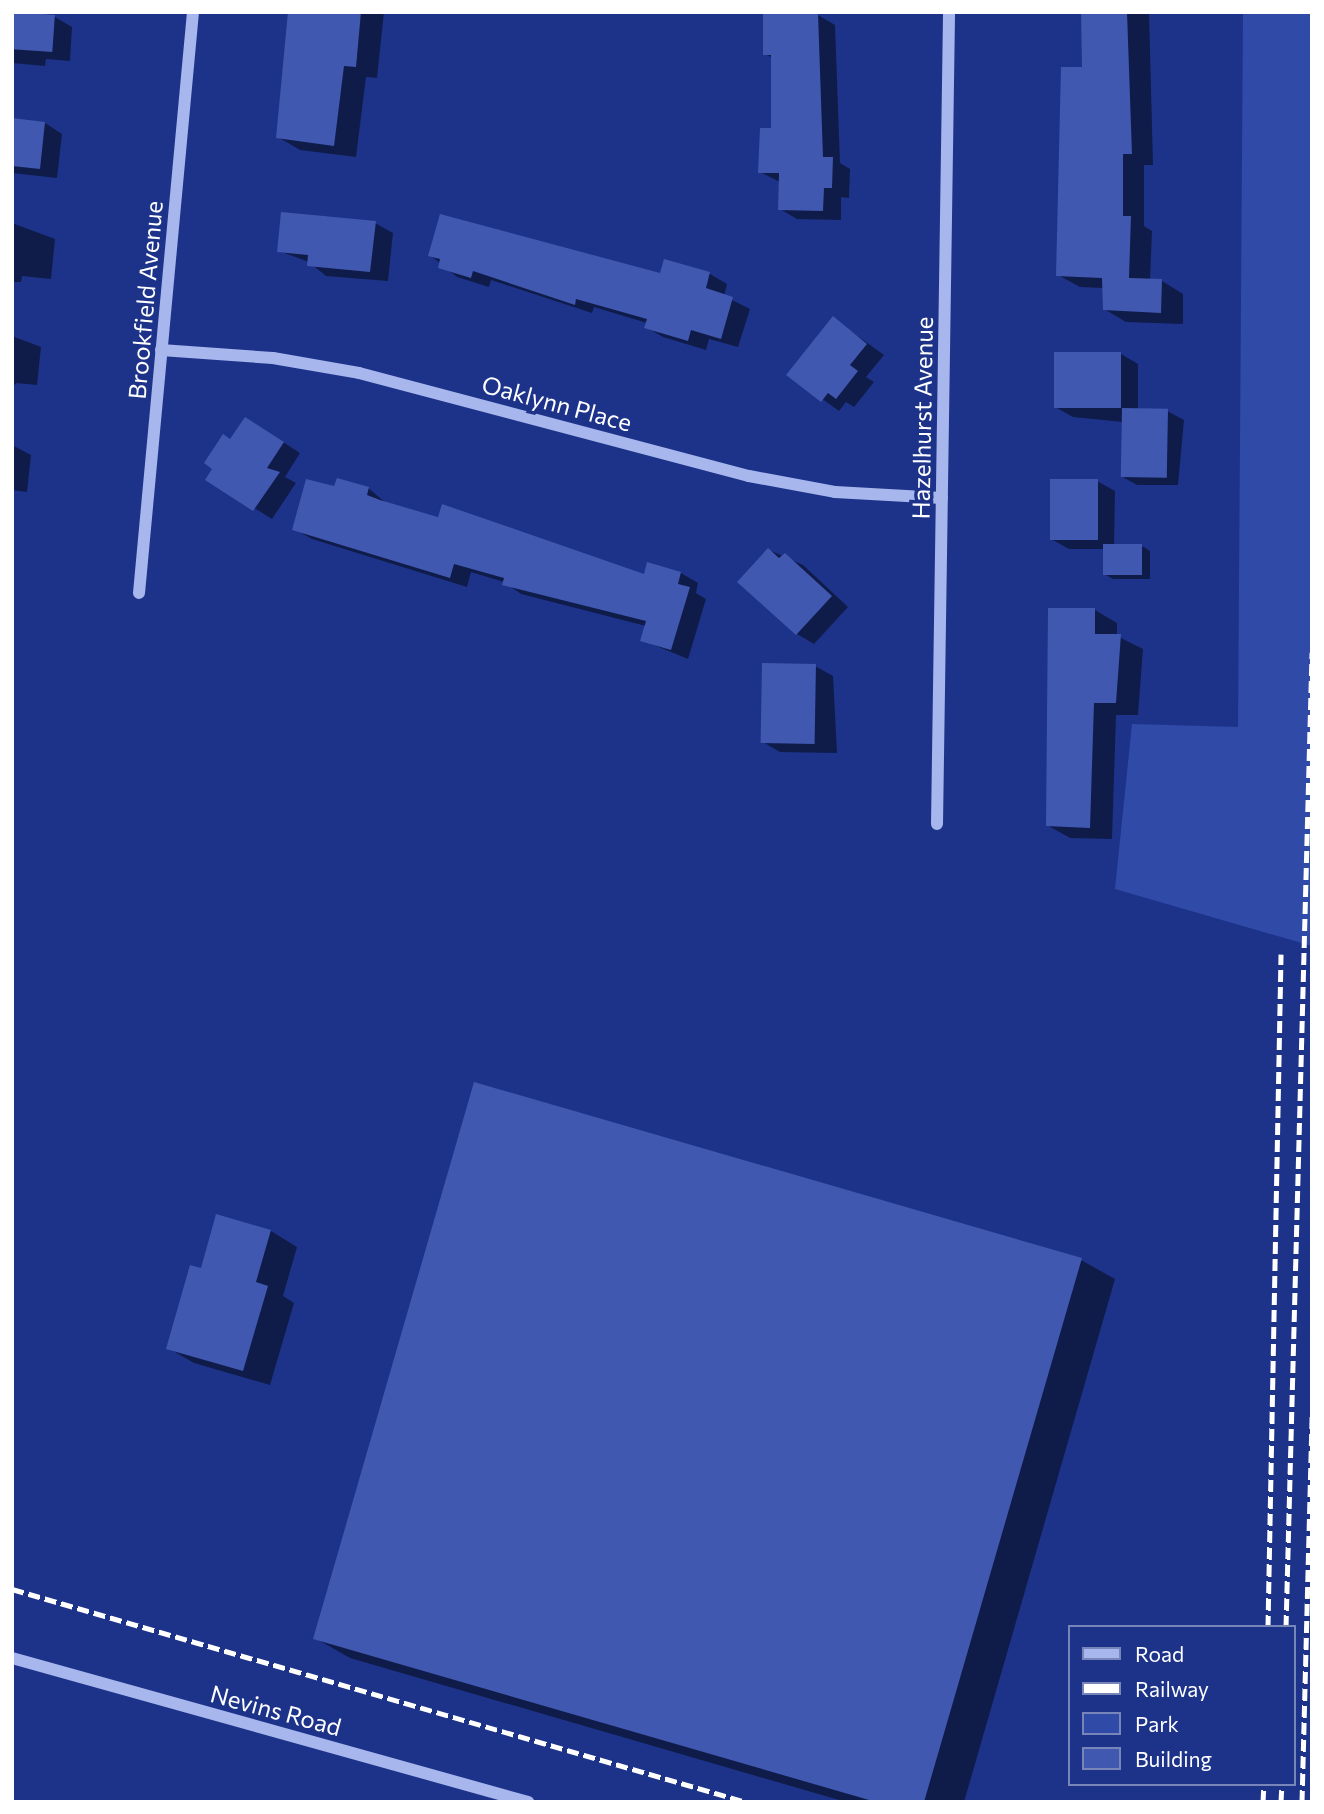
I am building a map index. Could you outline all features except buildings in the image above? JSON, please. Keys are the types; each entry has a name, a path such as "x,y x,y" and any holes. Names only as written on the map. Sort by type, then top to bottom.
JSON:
{"street":[{"name":"Brookfield Avenue","path":"138,593 193,12"},
{"name":"Hazelhurst Avenue","path":"937,824 949,12"},
{"name":"Oaklynn Place","path":"161,350 273,358 359,373 748,476 835,492 942,498"},
{"name":"Nevins Road","path":"12,1658 528,1802"}],"green space":[{"path":"1243,12 1312,12 1312,946 1115,889 1132,724 1238,727"}],"railway":[{"path":"1286,1625 1312,652"},
{"path":"1268,1625 1281,954"},
{"path":"1302,1802 1312,1416"},
{"path":"12,1589 746,1802"},
{"path":"1263,1802 1264,1786"},
{"path":"1281,1802 1282,1786"}]}
